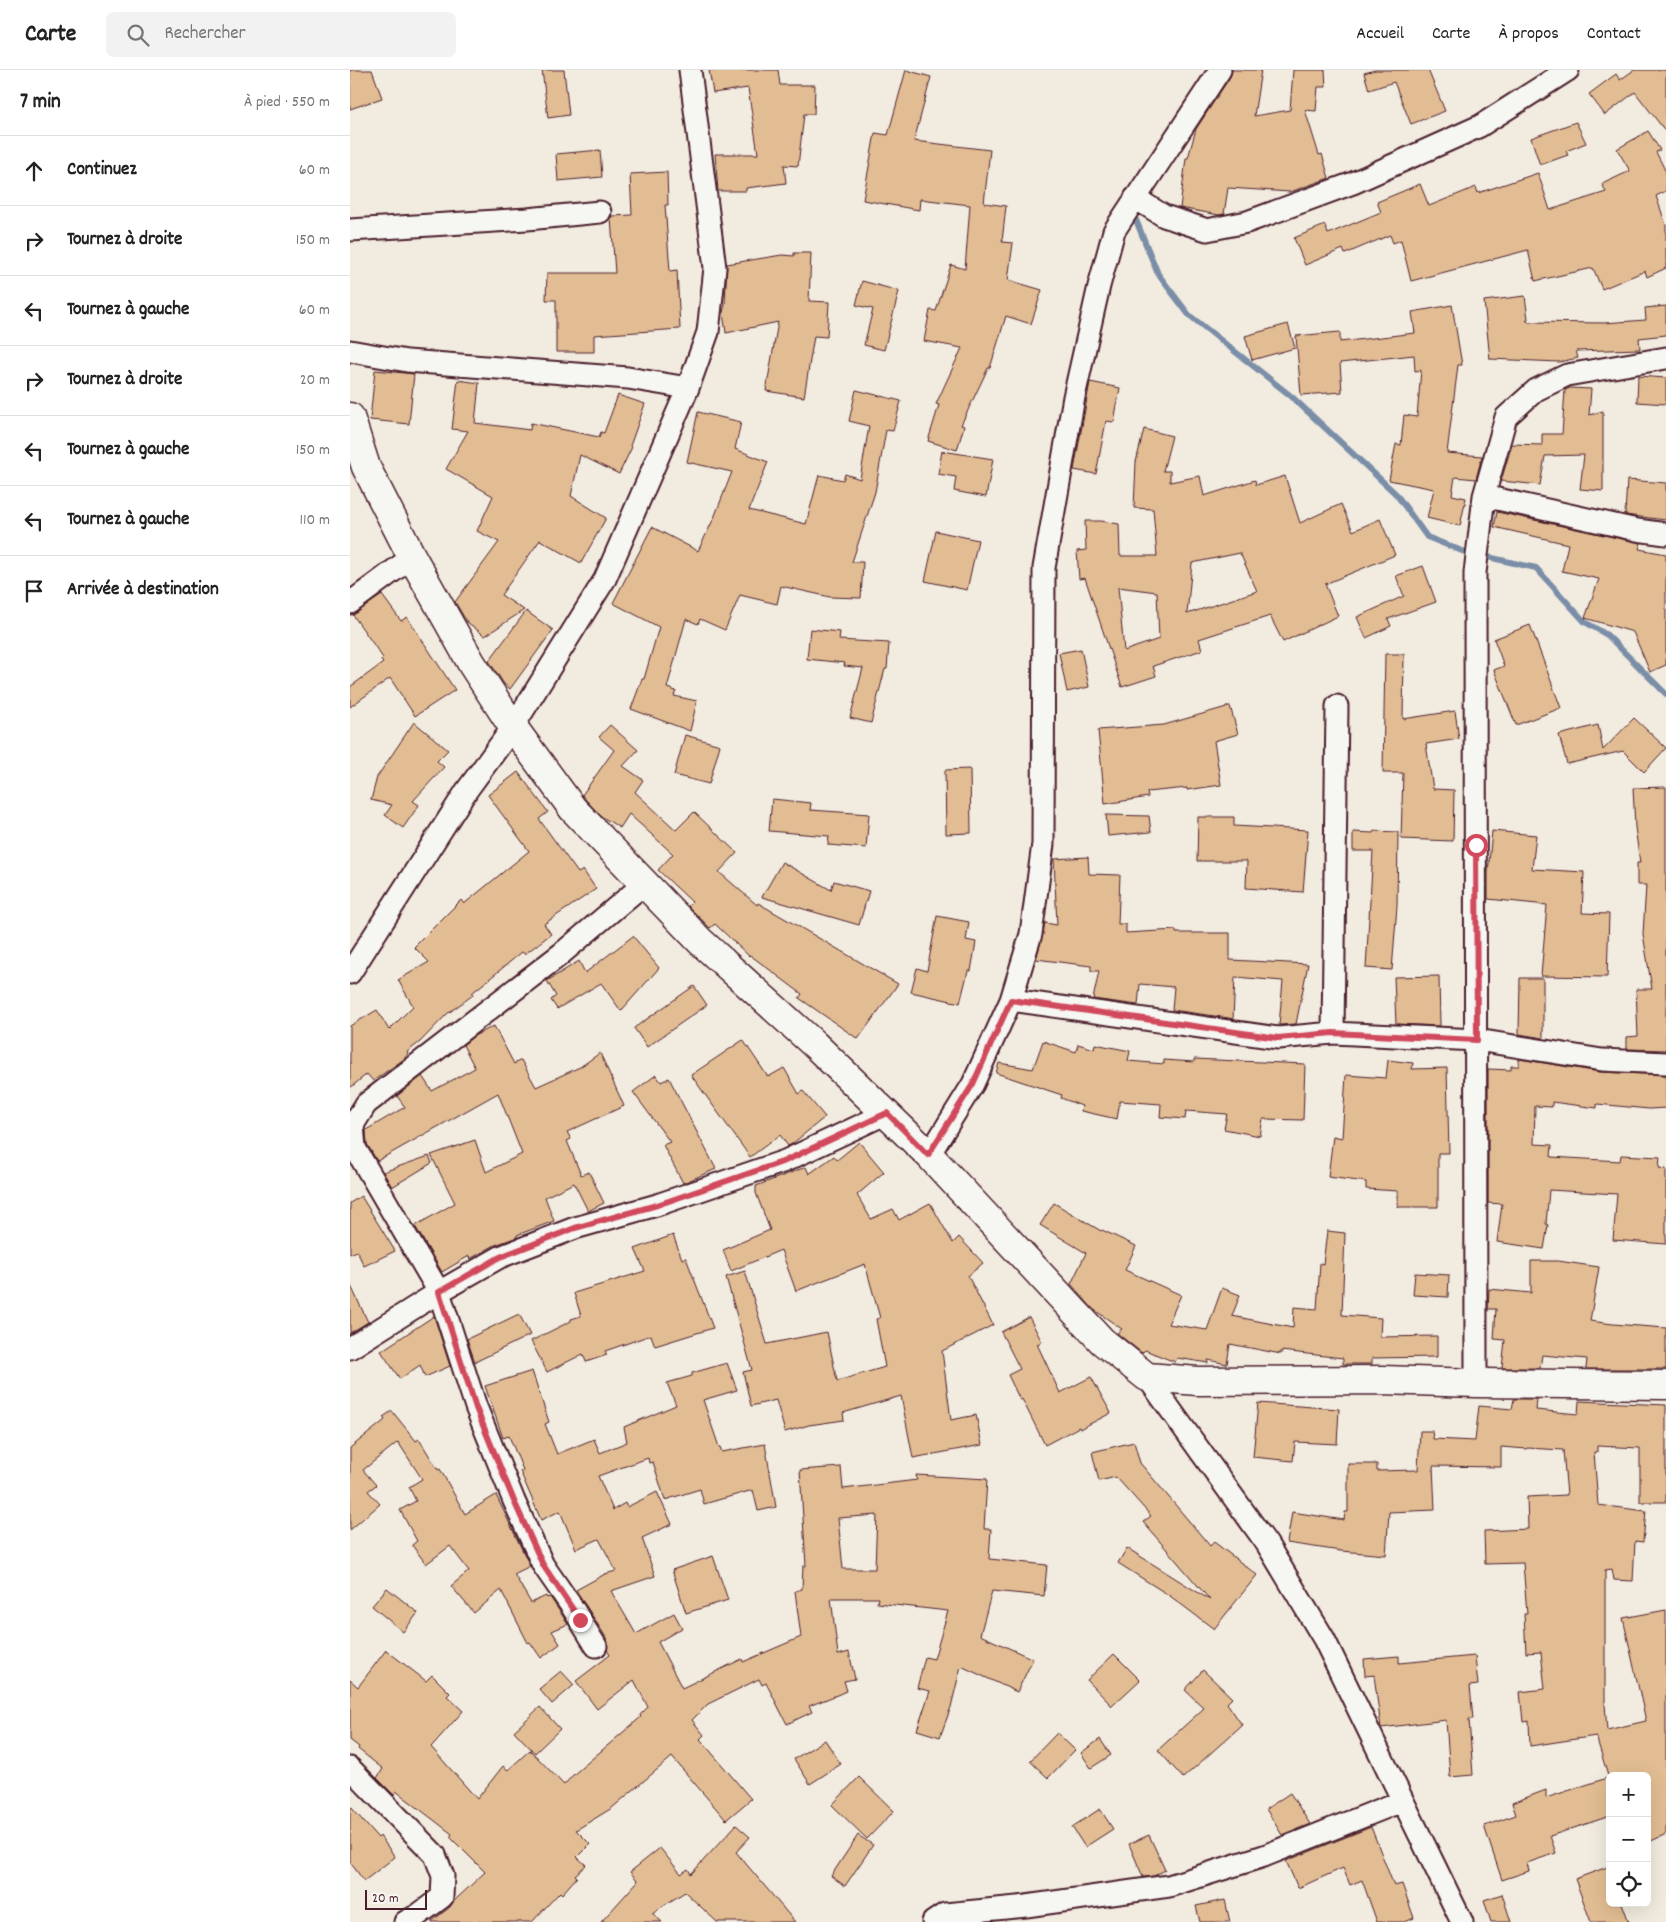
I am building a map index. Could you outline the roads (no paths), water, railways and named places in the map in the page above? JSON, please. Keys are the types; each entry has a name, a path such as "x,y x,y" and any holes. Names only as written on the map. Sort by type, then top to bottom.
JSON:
{"street":[{"path":"350,973 468,790 513,727 605,579 688,388 708,332 715,268 690,70"},
{"path":"928,1155 973,1084 1011,1000 1031,934 1043,844 1044,568 1074,397 1098,286 1114,231 1220,70"},
{"path":"1134,198 1164,216 1207,230 1247,222 1353,183 1480,126 1568,70"},
{"path":"350,230 526,219 600,212"},
{"path":"350,351 408,361 628,378 688,388"},
{"path":"1476,1383 1477,1040 1474,573 1484,496 1506,417 1536,390 1567,375 1666,358"},
{"path":"350,417 366,467 412,556 472,664 513,727 573,809 700,941 887,1113 1102,1341 1147,1377 1272,1552 1324,1639 1462,1922"},
{"path":"1484,496 1637,530 1666,534"},
{"path":"350,603 412,556"},
{"path":"1333,1033 1337,706"},
{"path":"596,1646 543,1565 514,1501 476,1408 439,1292 355,1148 353,1125 366,1104 561,954 645,883"},
{"path":"1011,1000 1278,1038 1333,1033 1477,1040 1602,1060 1666,1063"},
{"path":"350,1348 439,1292 500,1257 575,1228 657,1205 785,1161 887,1113"},
{"path":"1147,1377 1198,1381 1382,1380 1666,1385"},
{"path":"350,1768 435,1855 443,1876 442,1897 405,1922"},
{"path":"932,1922 945,1914 1026,1906 1169,1886 1264,1856 1402,1801"}],"waterway":[{"path":"1136,220 1158,274 1189,315 1291,396 1396,494 1427,537 1462,551 1536,568 1585,622 1607,635 1666,694"}]}
